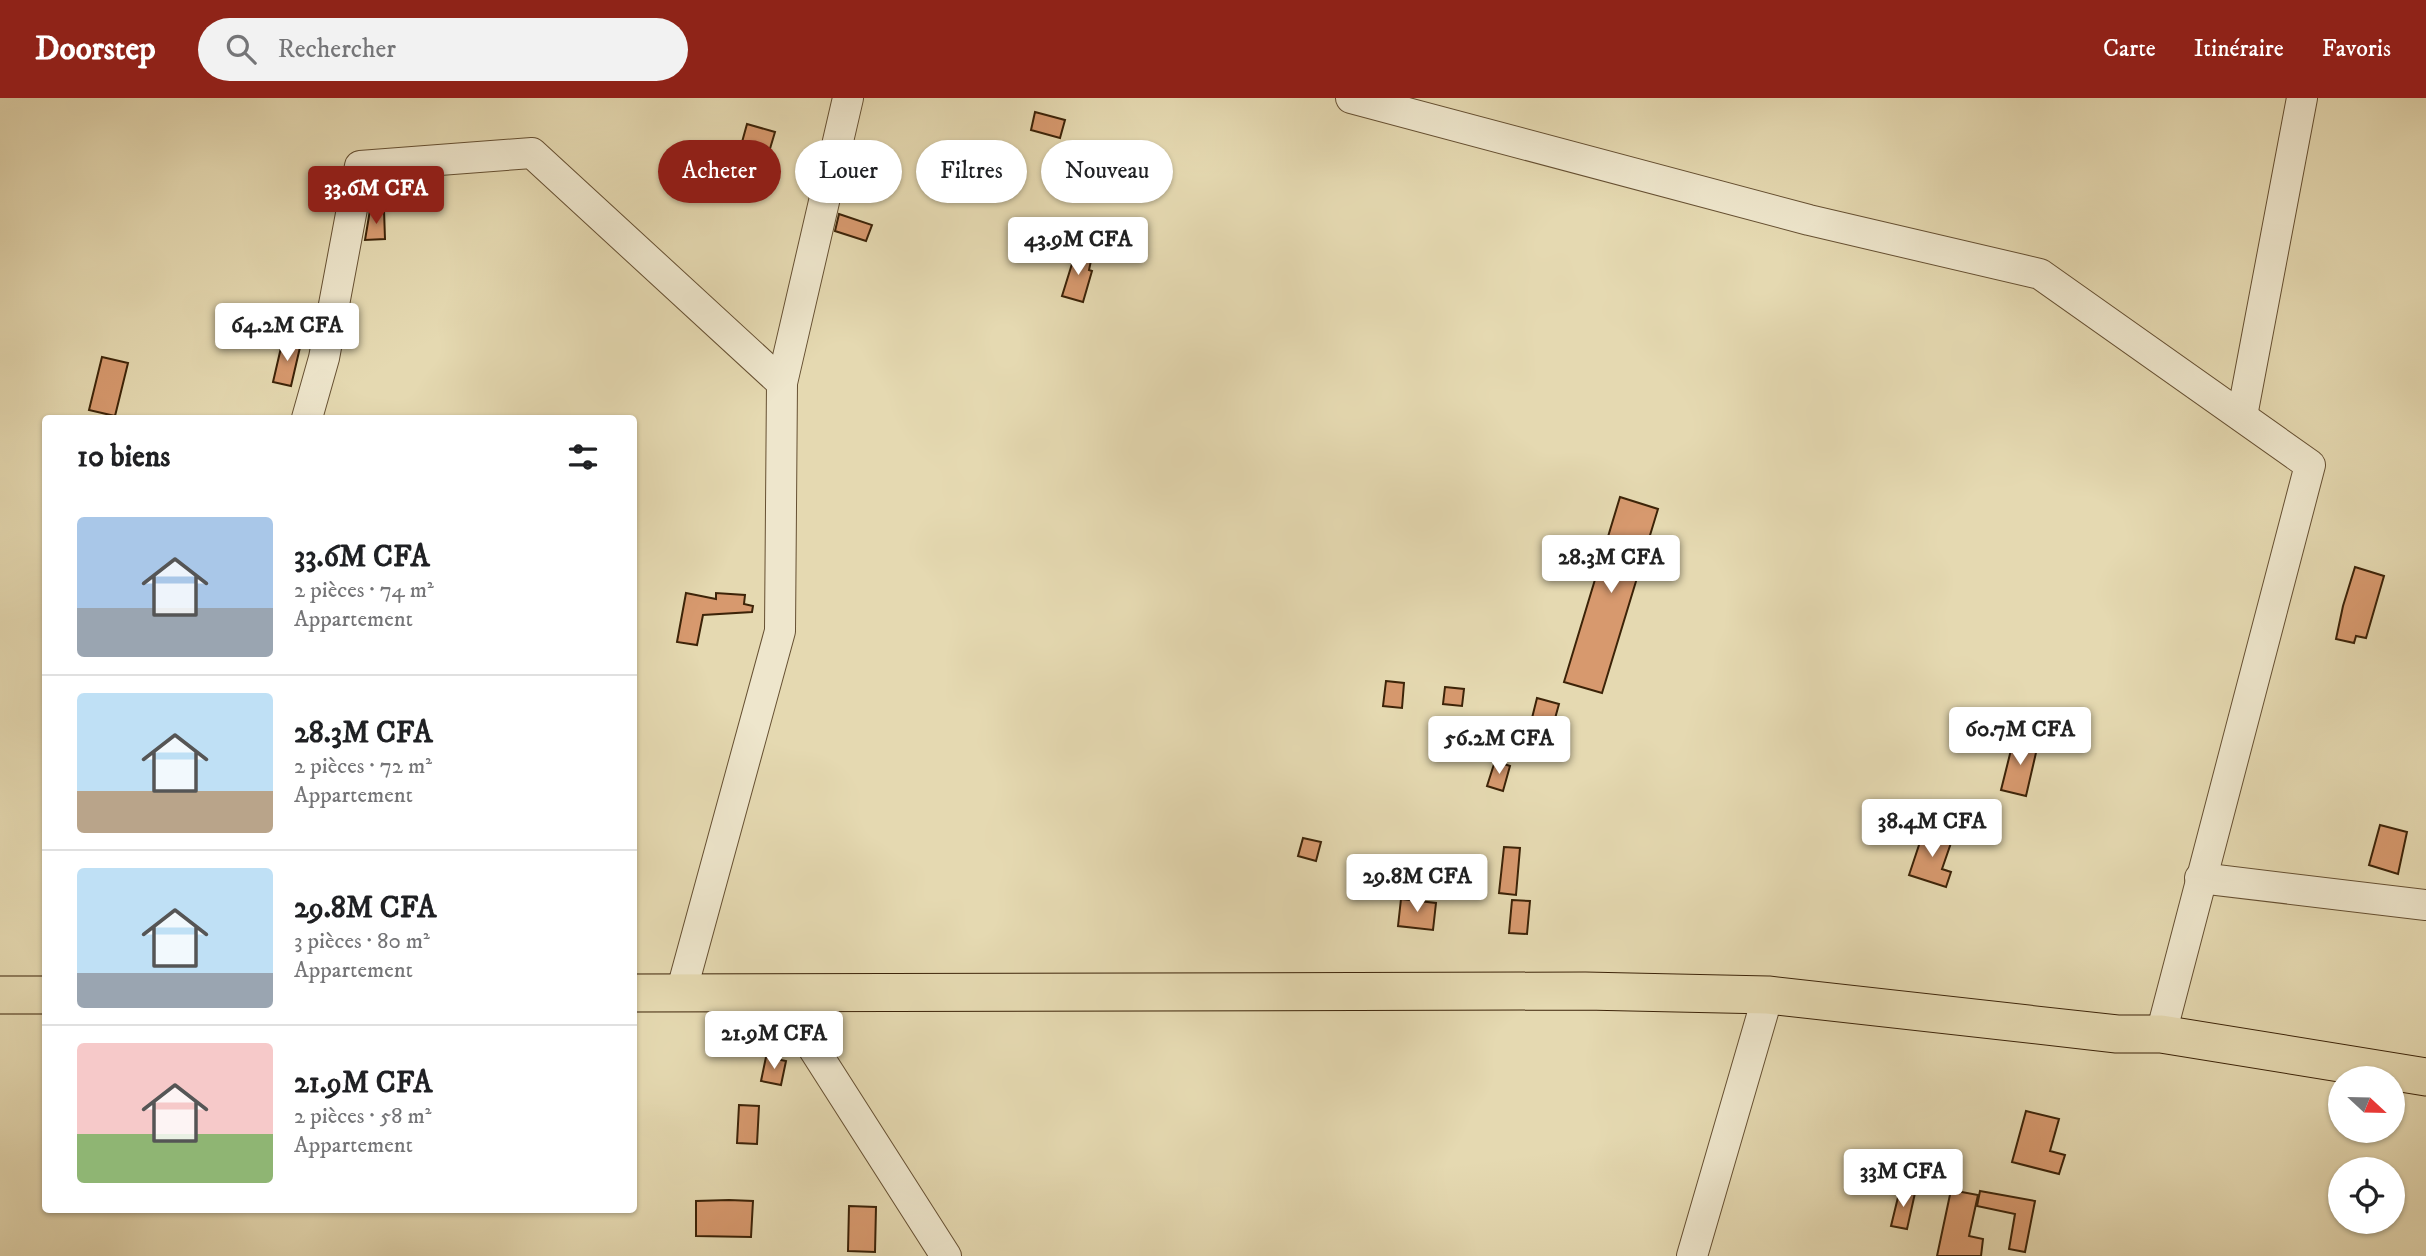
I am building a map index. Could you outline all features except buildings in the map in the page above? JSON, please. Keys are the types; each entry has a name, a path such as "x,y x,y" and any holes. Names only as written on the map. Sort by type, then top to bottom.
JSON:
{"main road":[{"path":"637,993 1585,991 1768,995 2117,1034 2161,1034 2426,1077"},
{"path":"0,995 42,995"}],"street":[{"path":"681,993 780,631 782,383 848,98"},
{"path":"1351,98 1809,220 2040,274 2310,465 2161,1034"},
{"path":"2242,416 2302,98"},
{"path":"308,415 324,358 360,166 532,153 782,383"},
{"path":"2200,878 2426,905"},
{"path":"778,993 946,1256"},
{"path":"1692,1256 1768,995"}]}
